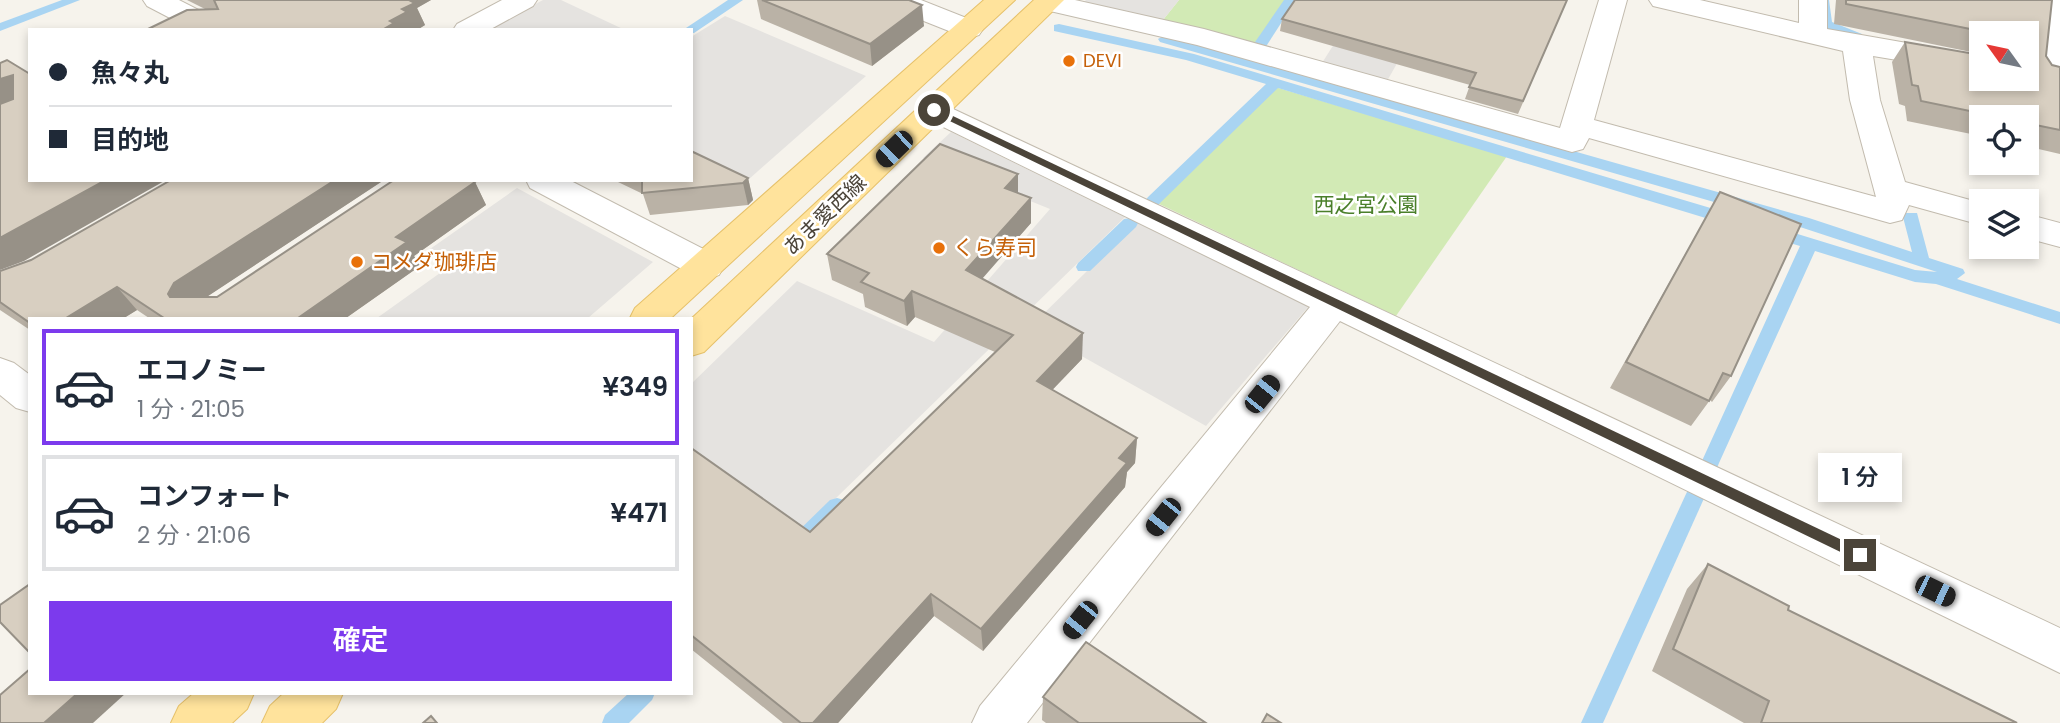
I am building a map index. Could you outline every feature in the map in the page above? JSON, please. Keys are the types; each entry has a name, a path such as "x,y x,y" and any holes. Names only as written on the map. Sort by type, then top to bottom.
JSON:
{"main road":[{"name":"あま愛西線","path":"649,317 1001,0"},
{"name":"あま愛西線","path":"693,340 1049,1"},
{"path":"196,723 228,695"},
{"path":"287,723 317,695"}],"street":[{"path":"157,0 204,28"},
{"path":"471,28 523,0"},
{"path":"896,0 969,29"},
{"path":"1049,1 1204,38 1572,142 1613,0"},
{"path":"1663,0 1857,45 1969,63"},
{"path":"1813,0 1813,33"},
{"path":"2045,76 2056,0"},
{"path":"1577,125 1890,212 1894,200 1865,100 1857,45"},
{"path":"934,110 2060,651"},
{"path":"546,182 706,266"},
{"path":"1890,189 1969,211"},
{"path":"2039,229 2060,235"},
{"path":"997,723 1335,302"},
{"path":"0,373 28,395"}],"green space":[{"path":"1179,0 1286,0 1256,44 1163,20"},
{"name":"西之宮公園","path":"1275,87 1507,156 1396,316 1155,202"}],"shaded area":[{"path":"543,0 561,0 621,28 491,28"},
{"path":"1086,0 1179,0 1163,20 1081,5"},
{"path":"1362,0 1433,0 1387,81 1322,63"},
{"path":"725,16 866,76 740,187 693,164 693,36"},
{"path":"951,132 1125,217 798,535 693,458 693,382 797,281 934,342 1050,209 923,158"},
{"path":"517,188 653,262 589,317 378,317 454,263 430,249"},
{"path":"1139,220 1309,306 1206,426 1030,327"}],"building":[{"path":"214,0 409,0 415,3 402,9 407,12 390,21 394,23 385,28 150,28 187,10 218,9"},
{"path":"762,0 909,0 922,5 870,44"},
{"path":"1295,0 1567,0 1523,101 1469,87 1476,73 1282,19"},
{"path":"1846,0 2052,0 2046,56 2052,65 2060,67 2060,130 2039,126 2039,105 1969,105 1969,111 1921,101 1918,86 1912,85 1905,42 1969,53 1969,91 2039,91 2039,21 1969,21 1969,29 1846,4"},
{"path":"7,60 28,73 28,182 102,182 0,238 0,104 13,99 13,75 0,79 0,63"},
{"path":"940,144 1018,174 1005,188 1031,198 966,270 1083,333 1037,381 1137,438 1119,458 1127,463 981,629 931,594 813,723 801,723 693,637 693,449 810,532 1013,335 912,291 904,301 861,282 869,273 827,254"},
{"path":"693,152 748,178 743,183 642,193 642,182 693,182"},
{"path":"168,182 332,182 174,283 168,294 170,297 217,297 391,182 475,182 396,237 407,242 299,317 162,317 117,287 68,317 28,317 28,322 0,302 0,271 31,260"},
{"path":"1720,192 1801,224 1731,376 1723,373 1709,401 1626,362"},
{"path":"1708,564 1789,606 1788,610 2017,723 1761,723 1769,701 1673,649"},
{"path":"28,585 28,651 0,622 0,605"},
{"path":"1086,642 1206,723 1079,723 1043,697"},
{"path":"28,671 28,695 76,695 44,723 0,723 0,695"},
{"path":"1267,714 1281,723 1262,723"},
{"path":"431,716 437,723 423,723"}],"waterway":[{"path":"0,27 74,0"},
{"path":"692,28 737,0"},
{"path":"1260,45 1290,0"},
{"path":"1823,0 1824,18 1829,27 1857,37"},
{"path":"1059,28 1189,57 1728,219"},
{"path":"1165,39 1803,222 1957,273"},
{"path":"1153,201 1274,84"},
{"path":"1911,217 1922,261"},
{"path":"1084,267 1130,223"},
{"path":"1772,232 1810,244"},
{"path":"1710,463 1810,244"},
{"path":"1810,244 1915,276 1937,278 2060,318"},
{"path":"1592,723 1696,494"},
{"path":"795,547 837,506"},
{"path":"613,723 642,695"}],"place":[{"name":"DEVI","path":"1069,61"},
{"name":"くら寿司","path":"939,248"},
{"name":"コメダ珈琲店","path":"357,262"}],"route":[{"path":"934,110 1860,555"}]}
